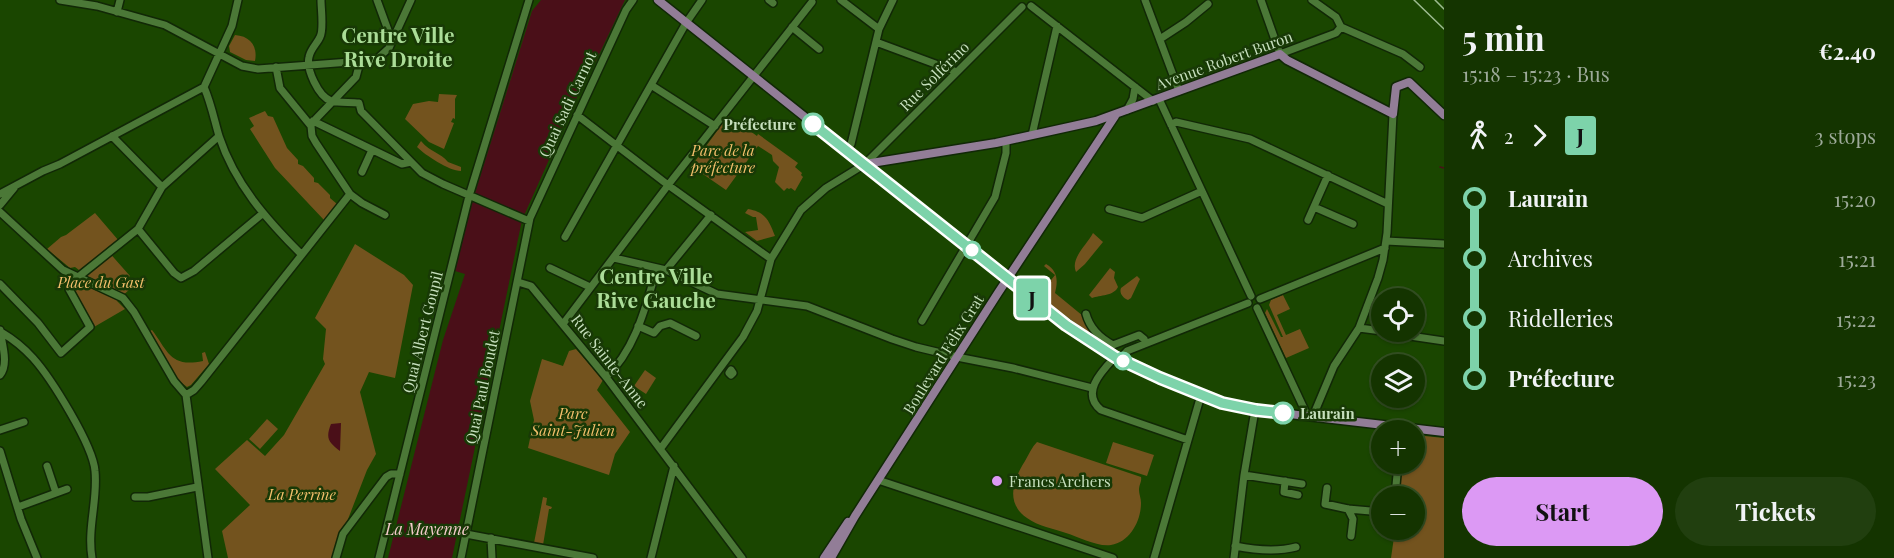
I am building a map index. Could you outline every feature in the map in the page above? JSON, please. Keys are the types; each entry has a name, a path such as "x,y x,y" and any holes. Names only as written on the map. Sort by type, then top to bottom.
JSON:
{"main road":[{"path":"658,0 1066,325 1117,358 1222,403 1256,410 1307,413 1371,424"},
{"path":"1280,54 1287,60 1394,114 1396,87 1409,82 1444,115"},
{"name":"Avenue Robert Buron","path":"865,164 1006,141 1115,116 1280,54"},
{"name":"Boulevard Félix Grat","path":"831,558 878,480 1115,116"},
{"path":"1092,150 1092,146 1101,133 1100,125 1096,121"},
{"path":"1425,430 1444,432"},
{"name":"Boulevard Félix Grat","path":"824,558 843,528 855,516"}],"street":[{"path":"60,0 97,6 165,25 242,66 258,69 376,60 389,48 410,1"},
{"path":"117,12 120,0"},
{"path":"0,194 204,87 232,26 237,0"},
{"path":"321,0 321,36 312,47 308,64 318,90 332,101 359,103 362,111 422,173 529,221"},
{"path":"377,0 392,41"},
{"name":"Quai Sadi Carnot","path":"529,221 626,10 633,0"},
{"path":"565,237 686,23 702,0"},
{"path":"563,324 812,1 821,0"},
{"path":"841,0 879,29"},
{"path":"846,150 851,144 879,29 893,0"},
{"path":"1145,0 1179,91"},
{"path":"1261,0 1280,54"},
{"path":"1312,0 1336,17 1341,27 1403,54 1420,67"},
{"name":"Quai Albert Goupil","path":"379,558 469,196 530,1"},
{"path":"1022,3 1027,9 1032,3 1057,26 1135,87 1156,100 1171,125 1202,190 1249,299 1250,307 1257,308"},
{"name":"Rue Solférino","path":"661,448 743,337 757,311 771,259 801,210 826,188 865,164 1022,3"},
{"path":"1160,39 1208,4"},
{"path":"1032,135 1057,26"},
{"path":"792,27 819,49"},
{"name":"Avenue Robert Buron","path":"1280,54 1336,33 1341,27"},
{"path":"876,42 957,72"},
{"path":"360,62 356,77 312,124 312,136 350,194 385,214"},
{"path":"276,67 280,88 312,124 402,164 411,162"},
{"path":"651,85 715,126"},
{"path":"204,87 209,97 219,136 241,183 262,214 301,254"},
{"path":"1126,111 1133,99 1135,87"},
{"path":"1307,413 1317,406 1334,366 1359,327 1378,278 1386,244 1394,114"},
{"path":"577,115 668,185 771,259"},
{"path":"1171,125 1176,122 1250,139 1388,204"},
{"path":"112,136 162,187"},
{"path":"0,284 38,323 61,352 90,327 69,289 74,276 138,229 162,187 219,136"},
{"path":"921,321 995,197 1006,153 1006,141"},
{"path":"362,172 372,150"},
{"path":"1308,220 1328,175"},
{"path":"0,205 16,186"},
{"path":"1109,209 1142,218 1202,190"},
{"path":"186,395 194,390 350,194"},
{"path":"1314,207 1353,224"},
{"path":"0,212 63,270 116,295 128,304 174,381 186,395 208,558"},
{"path":"138,229 174,273 183,278 223,249 262,214"},
{"path":"666,270 711,215"},
{"name":"Quai Paul Boudet","path":"461,558 529,221"},
{"path":"1260,299 1386,244 1444,244"},
{"path":"614,258 666,270 717,294 807,306 891,339 1092,388"},
{"path":"550,268 590,287"},
{"path":"606,377 631,344 657,268"},
{"name":"Rue Sainte-Anne","path":"518,282 531,286 563,324 661,448 742,558"},
{"path":"1188,440 1101,410 1095,403 1092,393 1097,378 1127,351 1256,295 1260,299 1260,305 1257,308"},
{"path":"1257,308 1307,413"},
{"path":"1086,314 1094,331 1113,345 1139,335 1143,339"},
{"path":"638,326 654,333 660,326 670,323 696,336"},
{"path":"1359,327 1371,329"},
{"path":"0,331 5,362 0,375"},
{"path":"0,331 19,344 38,364 89,448 94,463 96,484 90,529 92,558"},
{"path":"1425,338 1444,341"},
{"path":"722,366 729,371"},
{"path":"1154,558 1201,395"},
{"path":"1307,413 1317,406"},
{"path":"1234,558 1244,475 1256,410"},
{"path":"0,430 24,422"},
{"path":"0,450 21,519 37,558"},
{"path":"47,466 56,493"},
{"path":"651,558 674,466"},
{"path":"336,558 343,534 386,477 391,474 400,474"},
{"path":"1244,475 1302,484"},
{"path":"878,480 1113,558"},
{"path":"1285,481 1284,492 1298,495"},
{"path":"135,497 148,497 197,487"},
{"path":"18,507 67,489"},
{"path":"1328,489 1325,504 1371,511"},
{"path":"1348,509 1353,519 1351,537"},
{"path":"466,534 593,558"},
{"path":"491,538 492,558"},
{"path":"1235,546 1286,550 1296,547"}],"green space":[{"path":"235,35 245,37 252,43 256,56 255,61 246,60 230,52 229,46"},
{"path":"439,94 457,95 455,119 453,118 451,122 454,123 444,149 429,142 405,119 413,104 438,102"},
{"path":"265,111 268,116 273,117 287,148 298,160 298,164 303,166 314,178 314,182 318,183 337,204 324,220 275,168 250,129 254,126 249,118"},
{"name":"Parc de la préfecture","path":"728,116 741,127 744,124 751,129 750,131 757,136 758,134 798,163 795,167 803,177 795,191 787,188 784,191 775,182 779,167 773,161 772,155 758,146 726,190 697,170 693,164"},
{"path":"421,141 448,162 461,167 461,171 444,166 426,154 417,147"},
{"path":"748,209 759,212 766,218 775,236 757,241 745,232 758,230 756,217 745,213"},
{"name":"Place du Gast","path":"95,213 119,241 107,250 130,276 126,279 131,288 117,301 125,309 94,327 72,285 79,270 75,267 70,268 47,249"},
{"path":"1093,233 1103,242 1076,272 1077,257"},
{"name":"La Perrine","path":"355,244 404,275 413,285 395,378 369,372 360,392 376,454 367,470 333,558 228,558 222,531 250,505 215,469 247,440 265,456 284,435 325,364 323,359 326,329 315,318"},
{"path":"1046,264 1053,270 1056,277 1055,293 1083,316 1094,337 1026,286 1030,279 1044,289 1055,275 1044,266"},
{"path":"1110,268 1115,272 1114,278 1118,287 1110,294 1092,298 1089,295"},
{"path":"1137,276 1140,279 1128,300 1122,295 1121,288"},
{"path":"1283,295 1290,309 1277,315 1286,335 1300,329 1309,348 1286,358 1265,313 1267,309 1283,337 1269,305 1271,300"},
{"path":"152,330 166,351 177,360 192,363 203,361 202,353 205,352 209,364 191,385 187,387 178,380 150,331"},
{"name":"Parc Saint-Julien","path":"576,349 603,380 597,390 630,432 615,454 609,475 528,448 534,420 530,401 542,359 563,366 569,351"},
{"path":"645,370 656,378 646,394 634,386"},
{"path":"267,419 278,429 260,449 249,439"},
{"path":"1425,436 1444,438 1444,558 1391,558 1394,540 1425,540 1425,486 1400,486 1401,474 1425,474"},
{"path":"1037,442 1141,477 1139,517 1133,530 1124,540 1111,545 1100,545 1031,521 1020,512 1013,491 1017,476"},
{"path":"1113,442 1154,455 1147,476 1106,463"},
{"path":"543,497 547,498 546,505 552,507 549,509 543,545 534,543"}],"water":[{"name":"La Mayenne","path":"541,0 625,0 595,63 590,64 522,220 452,558 388,558 443,340 465,274 455,271 472,203 477,195 475,193 532,11"},
{"path":"341,423 340,451 331,442 328,433 331,424"}],"waterway":[{"path":"1440,167 1444,168"}],"railway":[{"path":"1414,0 1444,29"},
{"path":"1435,0 1444,9"}],"bus line":[{"name":"J","path":"813,124 1066,325 1115,357 1222,403 1283,413"}],"place":[{"name":"Préfecture","path":"813,124"},
{"name":"Laurain","path":"1283,413"},
{"name":"Francs Archers","path":"997,481"}],"district":[{"name":"Centre Ville Rive Droite","path":"398,46"},
{"name":"Centre Ville Rive Gauche","path":"656,287"}]}
